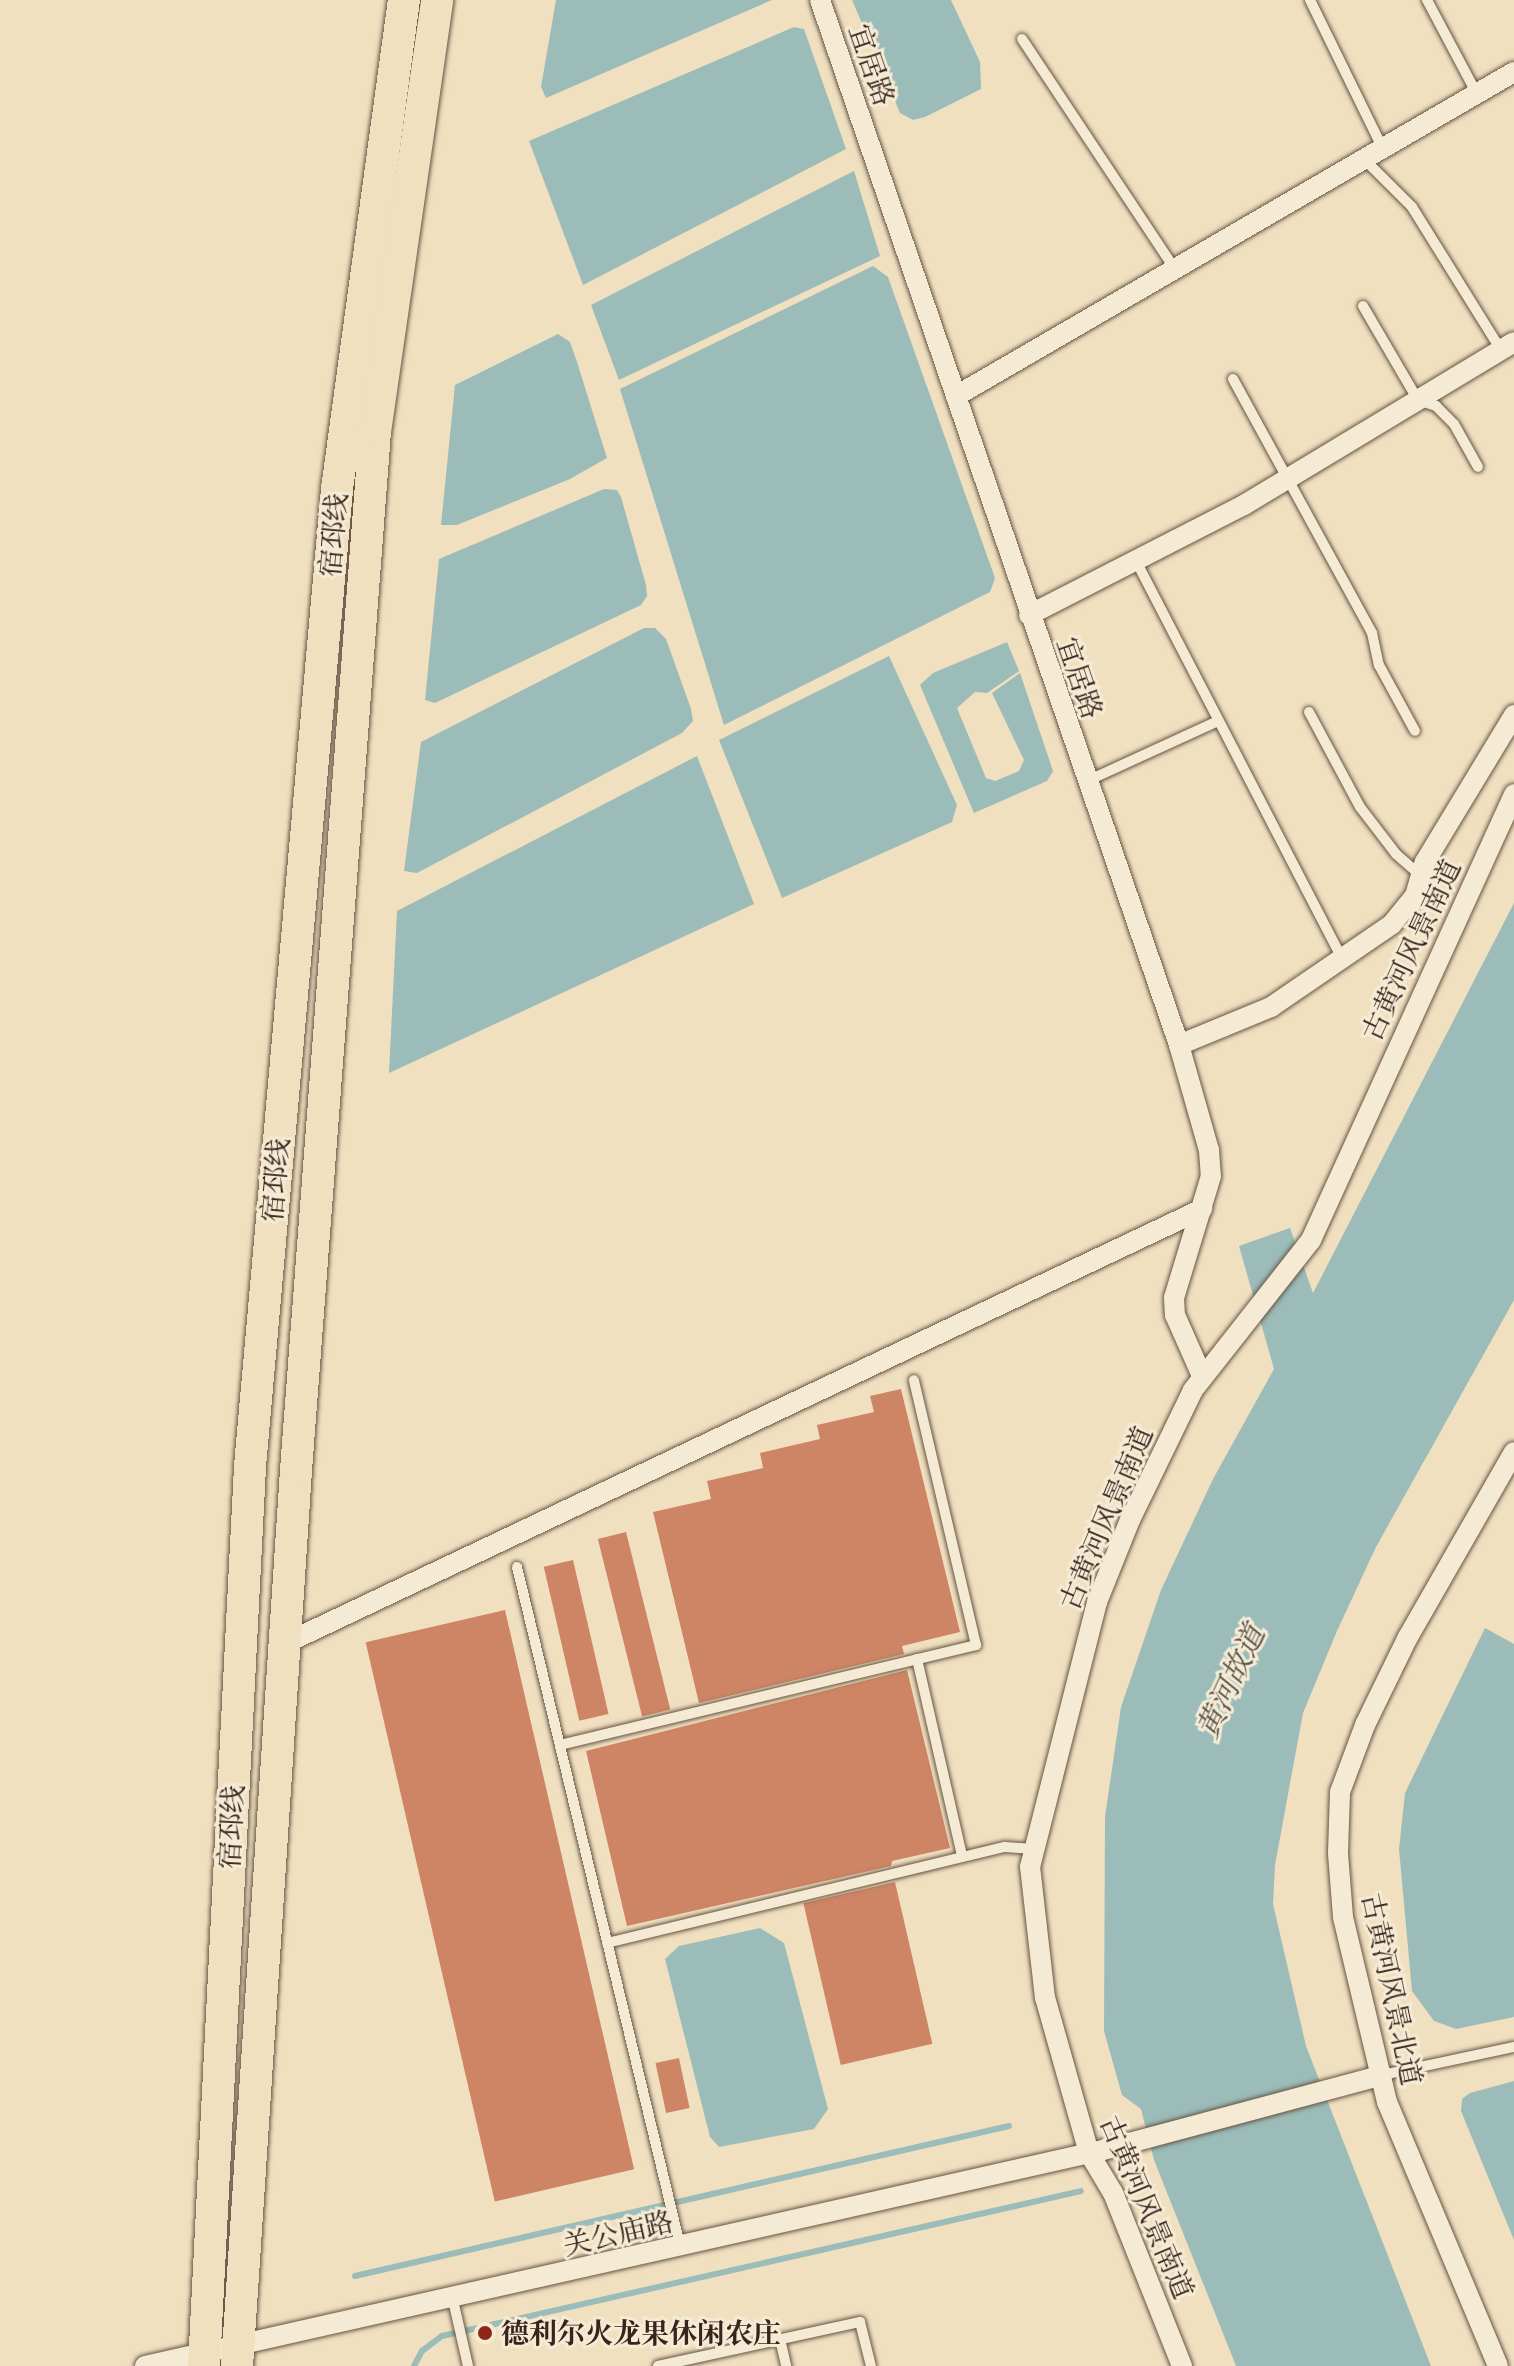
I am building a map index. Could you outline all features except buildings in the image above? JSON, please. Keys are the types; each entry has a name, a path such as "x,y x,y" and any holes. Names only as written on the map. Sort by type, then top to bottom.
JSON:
{"main road":[{"name":"宿邳线","path":"204,2359 250,1466 337,489 404,0"},
{"name":"宿邳线","path":"237,2356 284,1644 375,432 437,0"}],"street":[{"name":"宜居路","path":"820,0 1085,782 1179,1045 1209,1150 1211,1176 1174,1298 1175,1315 1202,1376"},
{"path":"956,396 1514,72"},
{"path":"1029,615 1288,479 1508,346"},
{"path":"1179,1045 1271,1007 1392,924 1415,896 1421,876 1514,715"},
{"name":"古黄河风景南道","path":"1182,2366 1096,2152 1045,1998 1030,1867 1097,1602 1130,1520 1202,1376 1311,1240 1514,794"},
{"path":"284,1644 1202,1209"},
{"name":"古黄河风景北道","path":"1498,2366 1387,2102 1343,1917 1340,1792 1408,1637 1514,1452"},
{"name":"关公庙路","path":"145,2366 237,2356 453,2300 1096,2152 1382,2075"}],"lane":[{"path":"1310,0 1383,149"},
{"path":"1427,0 1477,94"},
{"path":"1022,39 1175,269"},
{"path":"1364,159 1412,207 1508,346"},
{"path":"1363,306 1418,400 1436,406 1454,424 1478,467"},
{"path":"1233,379 1372,633 1379,665 1415,731"},
{"path":"1135,559 1216,722 1342,959"},
{"path":"1309,712 1360,807 1396,854 1421,876"},
{"path":"1085,782 1216,722"},
{"path":"560,1745 976,1645 914,1380"},
{"path":"517,1567 681,2248"},
{"path":"917,1659 962,1856"},
{"path":"607,1943 962,1856 1005,1847 1034,1849"},
{"path":"1382,2075 1514,2047"},
{"path":"453,2300 468,2366"},
{"path":"658,2366 860,2322 871,2366"},
{"path":"780,2339 786,2366"}],"water":[{"path":"556,0 772,0 546,98 541,87"},
{"path":"852,0 951,0 980,62 981,89 925,117 913,120 900,113"},
{"path":"794,27 804,29 846,149 583,285 529,141"},
{"path":"854,171 880,256 619,380 591,305"},
{"path":"873,266 888,277 995,578 990,592 724,725 620,389"},
{"path":"558,334 570,342 607,458 570,479 457,525 441,525 455,385"},
{"path":"604,489 617,490 621,497 646,585 647,596 641,605 435,703 425,700 439,559"},
{"path":"644,628 655,628 666,639 691,709 693,721 682,733 417,873 404,871 421,742"},
{"path":"1007,642 1019,671 987,693 975,692 957,708 986,778 995,781 1019,771 1024,760 992,693 1020,673 1053,771 1047,781 974,813 920,685 933,673"},
{"path":"889,656 957,805 952,822 782,898 719,740"},
{"path":"697,756 754,904 389,1073 397,911"},
{"name":"黄河故道","path":"1514,903 1514,1300 1376,1547 1337,1631 1303,1713 1275,1865 1273,1904 1306,2046 1431,2366 1236,2366 1154,2160 1141,2109 1122,2095 1104,2031 1105,1817 1121,1707 1161,1590 1213,1479 1274,1369 1239,1246 1290,1228 1313,1293"},
{"path":"1485,1628 1514,1644 1514,2017 1456,2029 1434,2021 1412,1991 1399,1849 1405,1793"},
{"path":"760,1928 784,1943 828,2109 814,2129 719,2147 710,2137 665,1959 679,1946"},
{"path":"1514,2081 1514,2240 1461,2111 1462,2099 1470,2093"}],"waterway":[{"path":"355,2276 1009,2126"},
{"path":"414,2366 422,2351 442,2336 1081,2191"}],"place":[{"name":"德利尔火龙果休闲农庄","path":"485,2333"}]}
